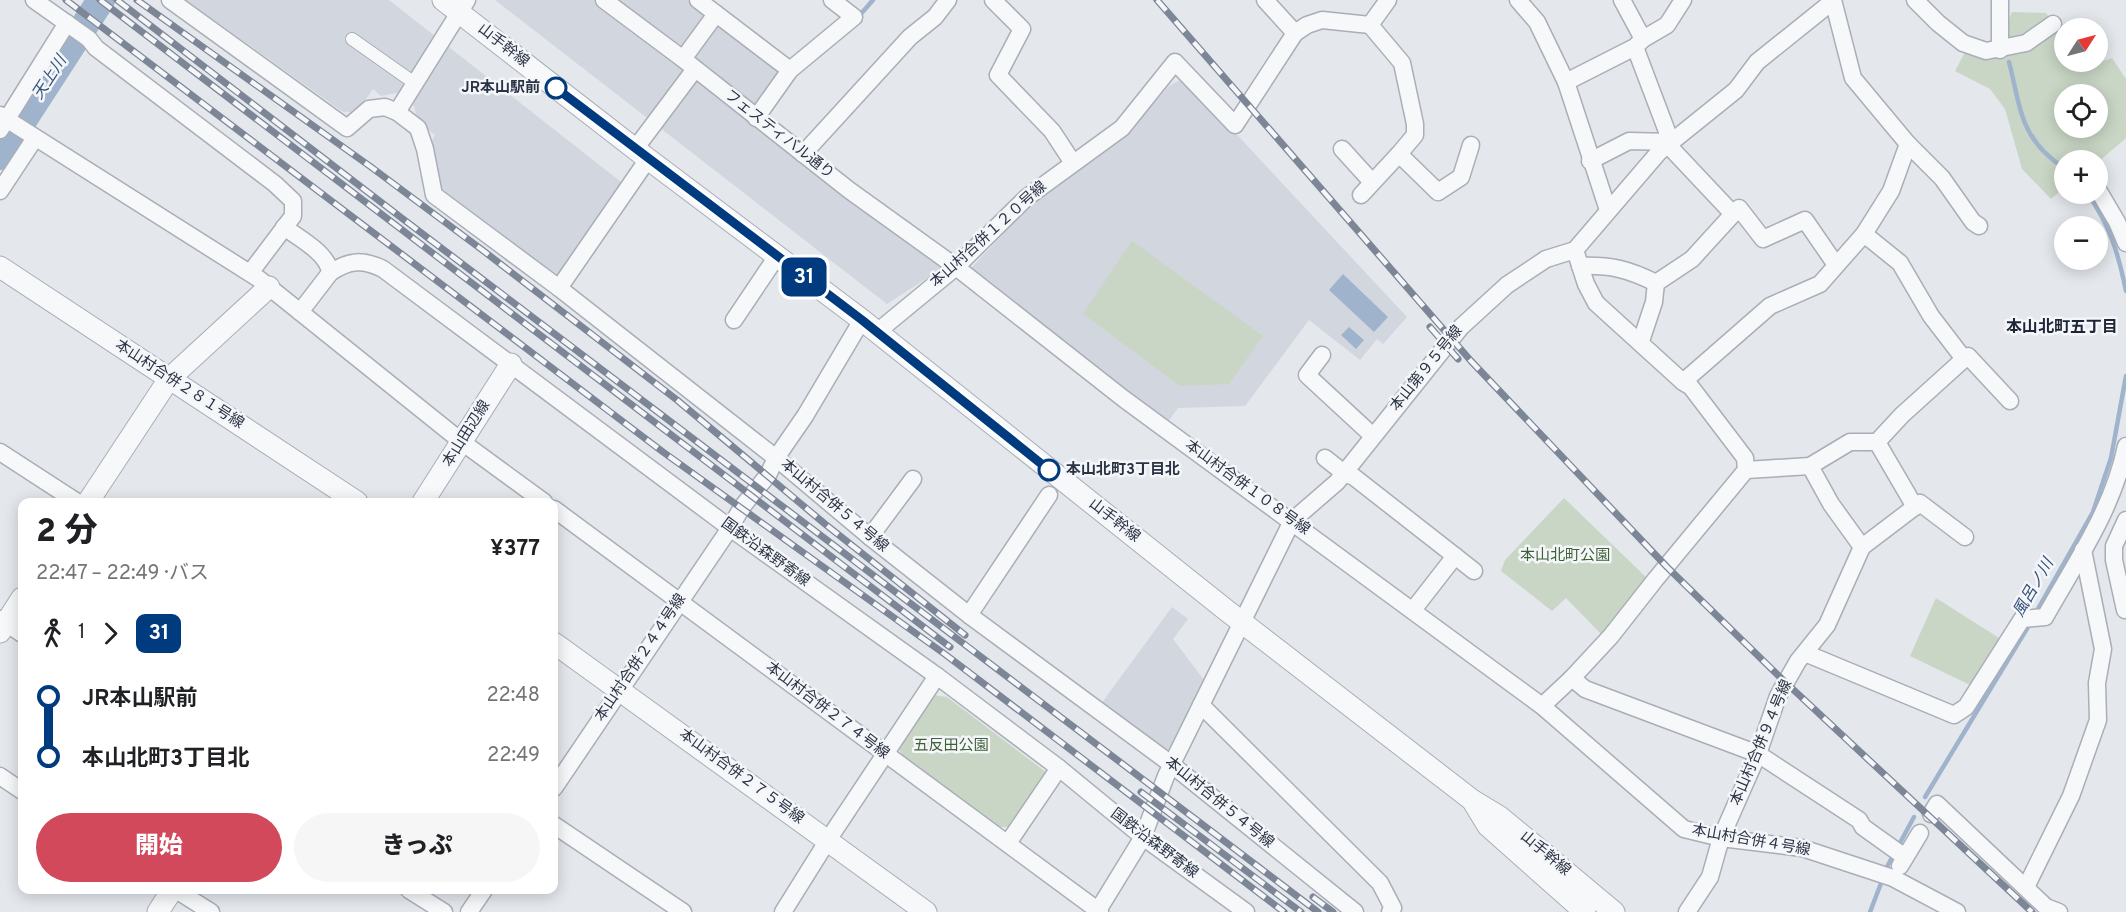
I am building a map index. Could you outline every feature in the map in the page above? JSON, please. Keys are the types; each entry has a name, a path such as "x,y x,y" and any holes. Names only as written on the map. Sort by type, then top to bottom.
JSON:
{"street":[{"path":"34,0 89,39 96,48 286,193 293,201 295,208 292,234 260,279 169,379 91,498"},
{"path":"170,0 347,128 369,109 385,106 397,112 446,34 456,4"},
{"name":"フェスティバル通り","path":"604,0 803,154 956,267"},
{"path":"698,0 790,70"},
{"path":"756,118 790,70 854,17 832,0"},
{"path":"803,154 910,37 935,17 948,0"},
{"path":"993,0 1022,29 998,75 1052,131 1073,164"},
{"path":"1265,0 1295,33 1307,25 1322,20 1370,26 1402,63 1415,124 1415,135 1400,154 1366,188 1342,149"},
{"path":"1370,26 1388,0"},
{"path":"1518,0 1537,22 1566,82 1590,161 1608,210"},
{"path":"1622,0 1639,43 1669,143 1733,214"},
{"path":"1566,82 1639,43 1667,25 1683,0"},
{"path":"1915,0 1963,43 1986,51 2026,43 2053,24"},
{"path":"2000,0 2000,50"},
{"path":"1542,706 1611,636 1746,470 1745,458 1691,387 1596,303 1586,284 1578,258 1608,210 1659,152 1736,90 1757,62 1833,1 1853,78 1908,144 1942,178 1973,222 1979,226"},
{"name":"山手幹線","path":"456,4 641,154 869,326 1242,622 1472,800 1500,817 1614,912"},
{"path":"559,288 641,154 716,14"},
{"path":"67,23 2,122 32,136 260,279 462,442 539,498"},
{"name":"本山村合併１２０号線","path":"730,528 742,507 768,475 776,458 869,326 956,267 1026,198 1122,128 1175,62 1235,125 1295,33"},
{"path":"352,39 413,82"},
{"name":"本山村合併５４号線","path":"397,112 418,128 425,149 434,195 559,288 776,458 870,537 969,615 1171,764 1354,912"},
{"path":"0,191 32,136"},
{"path":"1590,161 1629,141 1669,143"},
{"path":"1683,382 1770,306 1820,284 1864,234 1891,191 1908,144"},
{"path":"1400,154 1438,192 1461,177 1471,145"},
{"path":"2106,204 2126,243"},
{"path":"1641,341 1654,302 1656,283 1692,259 1738,208 1763,239 1805,220 1836,265"},
{"path":"292,234 335,270 300,312"},
{"path":"1864,234 1900,263 1931,316 1964,359"},
{"path":"734,320 777,256"},
{"name":"本山第９５号線","path":"1098,911 1143,837 1171,764 1292,521 1337,482 1461,327 1507,285 1546,259 1578,258 1638,274 1656,283"},
{"name":"国鉄沿森野寄線","path":"335,270 358,262 368,262 383,269 730,528 938,676 1059,768 1143,837 1246,912"},
{"name":"本山村合併２８１号線","path":"0,267 351,498"},
{"name":"本山村合併１０８号線","path":"956,267 1124,399 1542,706"},
{"path":"1322,355 1306,375 1373,436"},
{"path":"1746,470 1810,466 1850,442 1877,442 1902,415 1968,356 2010,401"},
{"name":"本山田辺線","path":"426,498 511,364"},
{"path":"1877,442 1917,505 1965,537"},
{"path":"1805,653 1954,715 1966,707 2022,619 2045,617 2107,507 2124,465 2126,446"},
{"path":"0,452 71,498"},
{"path":"1325,458 1344,473 1354,477 1474,572"},
{"path":"1810,466 1831,504 1862,547"},
{"path":"870,537 913,479"},
{"path":"969,615 1049,495"},
{"name":"本山村合併９４号線","path":"1687,912 1710,877 1721,838 1758,754 1778,696 1805,653 1827,625 1862,547 1917,505"},
{"name":"本山村合併２７４号線","path":"558,512 1098,911"},
{"path":"2125,610 2114,560 2114,546 2126,520"},
{"name":"本山村合併２４４号線","path":"558,782 730,528"},
{"path":"2026,887 2071,796 2098,720 2097,683 2103,649 2083,550"},
{"path":"1413,610 1455,556"},
{"path":"7,627 18,606"},
{"name":"本山村合併２７５号線","path":"558,646 926,912"},
{"path":"783,912 828,840 938,676"},
{"path":"1572,678 1585,689 1758,754 1859,820 1863,827 1905,857"},
{"path":"1201,705 1380,883 1392,910"},
{"name":"本山村合併４号線","path":"1542,706 1684,829 1721,838 1802,848 1892,878 1957,912"},
{"path":"1008,843 1059,768"},
{"path":"0,776 18,788"},
{"name":"山手幹線","path":"1472,800 1488,826 1585,912"},
{"path":"1931,814 1937,804 2046,907 2059,912"},
{"path":"558,828 683,912"},
{"path":"1892,878 1920,833"},
{"path":"158,912 171,894"},
{"path":"181,894 211,912"},
{"path":"415,894 444,912"},
{"path":"469,912 481,894"}],"shaded area":[{"path":"186,0 389,0 621,182 560,277 436,185 428,148 435,135 418,122 414,106 396,93 381,96 373,89 357,112 343,112"},
{"path":"495,0 687,0 782,73 751,119 942,266 941,269 887,304"},
{"path":"1184,78 1407,317 1383,344 1377,339 1360,360 1309,320 1245,406 1178,408 1167,423 968,271 1035,201 1121,140 1169,86"},
{"path":"1172,607 1188,619 1173,639 1204,680 1172,748 1163,750 1101,704"}],"green space":[{"path":"2012,12 2046,13 2054,26 2054,72 2108,72 2108,59 2112,58 2126,79 2126,138 2108,154 2108,150 2054,150 2054,196 2051,199 2022,169 2005,109 1990,89 1955,71 1966,50 1994,56"},
{"path":"1132,241 1263,336 1229,384 1180,386 1083,314"},
{"name":"本山北町公園","path":"1564,498 1649,580 1604,637 1566,598 1552,611 1501,571 1505,560"},
{"path":"1936,598 1999,638 1970,685 1910,656"},
{"name":"五反田公園","path":"932,695 947,697 1047,773 1011,827 1000,827 902,755 898,747"}],"water":[{"path":"1343,274 1388,317 1374,332 1329,290"},
{"path":"1349,327 1364,340 1356,349 1341,335"}],"waterway":[{"name":"天上川","path":"0,156 101,0"},
{"path":"859,16 873,0"},
{"name":"風呂ノ川","path":"2009,62 2024,122 2039,146 2054,161"},
{"name":"風呂ノ川","path":"2094,204 2112,240 2126,291"},
{"name":"風呂ノ川","path":"2035,614 2093,512 2111,458 2126,376"},
{"name":"風呂ノ川","path":"1925,797 2031,622"},
{"name":"風呂ノ川","path":"1870,912 1888,865 1914,817"}],"railway":[{"path":"66,0 663,452 946,655 1284,912"},
{"path":"100,0 950,647"},
{"path":"117,0 1318,912"},
{"path":"137,0 371,167 481,249 677,400 825,524 965,635"},
{"path":"1157,0 1471,361 1667,567 1783,680 2032,912"},
{"path":"1430,327 1458,359"},
{"path":"1141,792 1301,912"},
{"path":"1313,897 1333,912"}],"bus line":[{"name":"31","path":"556,88 862,320 1049,470"}],"place":[{"name":"JR本山駅前","path":"556,88"},
{"name":"本山北町3丁目北","path":"1049,470"}],"district":[{"name":"本山北町五丁目","path":"2062,328"}]}
